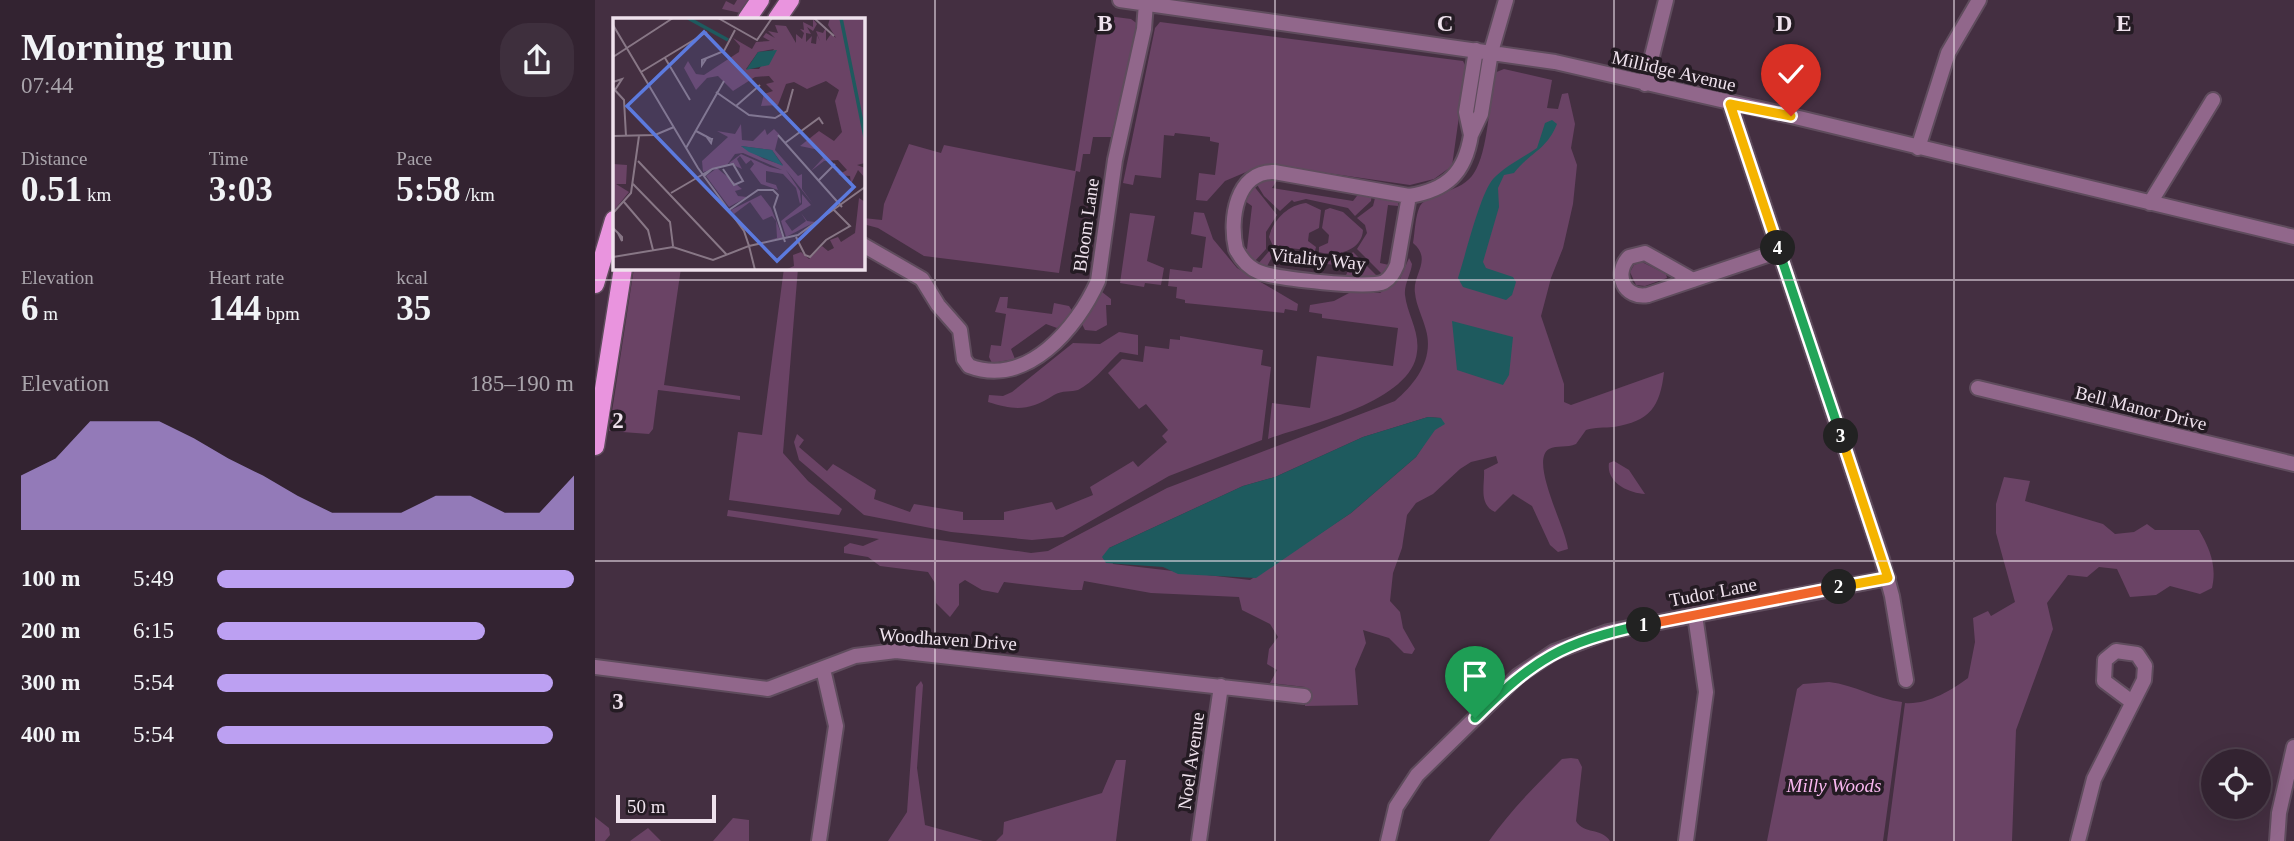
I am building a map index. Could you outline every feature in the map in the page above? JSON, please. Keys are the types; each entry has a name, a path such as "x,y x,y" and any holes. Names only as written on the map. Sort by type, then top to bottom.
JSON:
{"main road":[{"path":"748,18 760,0"},
{"path":"778,18 790,0"},
{"path":"595,284 608,229"},
{"path":"595,446 623,270"}],"street":[{"name":"Millidge Avenue","path":"1120,0 1555,62 2294,237"},
{"name":"Vitality Way","path":"1409,196 1394,274 1377,284 1341,284 1259,272 1245,262 1236,249 1238,198 1247,181 1266,172 1409,196 1426,194 1448,184 1458,175 1465,163 1471,135 1481,114 1484,51 1506,0"},
{"path":"1645,84 1666,0"},
{"path":"1918,148 1948,53 1979,0"},
{"name":"Bloom Lane","path":"865,246 922,279 938,305 961,330 964,359 969,366 996,369 1024,365 1058,342 1091,298 1098,281 1115,160 1144,29 1146,3"},
{"path":"2150,203 2213,100"},
{"path":"1730,104 1888,578 1906,680"},
{"path":"1693,280 1645,253 1629,257 1621,271 1623,285 1638,296 1693,280 1779,251"},
{"name":"Bell Manor Drive","path":"1978,388 2294,464"},
{"name":"Tudor Lane","path":"1388,841 1396,807 1417,775 1505,687 1534,663 1589,637 1888,578"},
{"path":"1686,841 1706,692 1695,615"},
{"name":"Woodhaven Drive","path":"595,667 764,689 779,687 864,653 897,650 1304,696"},
{"path":"819,841 836,726 823,669"},
{"name":"Noel Avenue","path":"1199,841 1221,686"},
{"path":"2078,841 2094,779 2132,702"},
{"path":"2277,841 2279,813 2294,747"}],"green space":[{"path":"737,0 756,0 745,14 722,9 726,1 734,5"},
{"path":"1100,15 1131,19 1139,25 1111,137 1093,137 1090,154 1083,154 1080,172 1076,171 1059,273 924,256 878,228 865,225 865,218 882,220 884,204 909,144 941,153 944,145 1075,171"},
{"path":"1160,22 1463,61 1466,67 1452,166 1434,179 1410,185 1265,164 1225,181 1207,201 1196,200 1199,173 1215,175 1219,143 1210,141 1210,137 1175,133 1174,136 1164,135 1161,178 1135,175 1133,185 1123,183 1155,28"},
{"path":"1504,69 1552,80 1547,108 1558,109 1562,94 1568,93 1575,124 1571,148 1577,165 1573,204 1563,248 1551,278 1541,316 1564,384 1564,402 1571,405 1664,372 1660,395 1651,410 1636,421 1586,430 1576,444 1549,449 1544,456 1543,467 1550,496 1568,549 1558,552 1550,545 1532,506 1513,494 1495,512 1486,504 1483,494 1484,470 1498,463 1496,456 1471,462 1433,494 1416,503 1407,515 1402,548 1393,573 1390,601 1400,612 1403,628 1415,649 1412,654 1404,653 1389,638 1363,630 1366,643 1355,669 1358,705 1305,706 1305,687 1270,683 1277,670 1267,664 1269,649 1278,637 1270,624 1242,610 1239,597 1151,593 1084,581 1082,590 1004,582 998,593 982,590 965,580 959,584 959,605 950,617 936,603 935,583 928,572 880,566 868,557 844,553 844,547 850,543 863,546 879,539 727,516 728,510 1031,553 1048,551 1167,488 1395,401 1416,378 1427,351 1426,330 1415,293 1422,261 1419,249 1413,243 1418,210 1424,201 1469,180 1479,164 1494,73","holes":["1428,417 1441,418 1416,457 1351,513 1250,580 1113,564 1109,548 1243,486 1275,477 1363,437"]},
{"path":"1266,179 1278,179 1272,188 1353,201 1360,192 1372,193 1371,201 1355,216 1348,208 1306,199 1294,202 1292,200 1280,211 1264,196 1256,183"},
{"path":"1253,185 1277,215 1266,232 1266,249 1254,262 1240,247 1247,249 1252,206 1245,201"},
{"path":"1376,194 1398,201 1398,206 1388,205 1380,263 1389,265 1383,275 1357,249 1367,233 1365,225 1357,218 1373,206"},
{"path":"1306,203 1321,210 1319,228 1309,233 1308,241 1316,247 1315,251 1273,246 1269,237 1278,219 1287,210"},
{"path":"1330,208 1343,212 1363,230 1358,243 1347,251 1333,254 1319,252 1319,247 1328,243 1329,235 1322,228 1325,210"},
{"path":"1194,212 1204,213 1213,239 1237,268 1298,304 1297,311 1285,309 1284,313 1185,303 1185,300 1176,298 1177,287 1168,286 1170,269 1192,272 1193,267 1202,268 1206,237 1191,234"},
{"path":"1130,213 1155,216 1147,261 1164,268 1161,285 1145,283 1144,287 1120,283"},
{"path":"1271,249 1346,259 1353,252 1378,277 1344,279 1350,267 1272,257 1266,268 1258,264"},
{"path":"1409,258 1412,264 1405,295 1417,344 1411,369 1397,385 1356,409 1268,439 1272,403 1310,408 1317,356 1393,366 1398,328 1322,318 1322,314 1309,312 1310,305 1334,301 1349,293 1380,293 1400,279"},
{"path":"1642,262 1666,274 1667,278 1645,286 1636,285 1630,272 1634,265"},
{"path":"634,270 681,270 664,385 740,396 740,400 658,390 653,429 649,434 609,431"},
{"path":"784,270 798,270 783,453 808,481 842,509 839,515 729,500 738,432 762,435"},
{"path":"1102,292 1111,299 1111,305 1106,305 1107,325 1096,331 1085,330 1082,324"},
{"path":"1000,297 1008,297 1007,308 1052,314 1054,303 1069,306 1073,312 1057,328 1046,324 1011,349 1015,359 992,363 989,357 991,345 1001,346 1006,314 995,312"},
{"path":"1119,332 1138,335 1138,355 1120,352 1084,387 1060,392 1029,407 1006,407 988,402 989,395 1003,396 1012,392 1073,343 1100,344"},
{"path":"1180,336 1263,350 1261,365 1271,367 1262,440 1169,476 1063,537 1032,540 951,532 864,515 799,460 794,442 797,434 804,440 799,447 827,471 833,464 876,490 874,499 910,512 914,504 963,512 963,520 1004,520 1004,512 1052,502 1056,510 1093,495 1090,487 1133,461 1138,467 1167,442 1162,436 1168,430 1146,404 1139,409 1108,373 1122,359 1143,362 1145,346 1169,349 1170,339 1180,340"},
{"path":"1614,461 1629,470 1645,494 1632,492 1615,481 1609,470 1609,463"},
{"path":"2004,477 2030,481 2025,501 2103,524 2115,534 2134,532 2147,524 2155,530 2199,530 2211,558 2214,572 2212,588 2200,594 2170,586 2156,595 2130,597 2117,569 2099,567 2087,577 2068,575 2047,603 2053,629 2016,730 2012,841 1887,841 1905,703 1921,702 1938,696 1968,678 1975,642 1973,618 1988,611 1991,616 2015,602 1996,533 1996,504"},
{"path":"921,681 923,685 917,768 925,825 983,841 888,841 907,812 916,687"},
{"name":"Milly Woods","path":"1829,682 1902,702 1883,841 1767,841 1797,689 1803,684"},
{"path":"1562,759 1578,759 1582,767 1576,821 1583,828 1602,834 1610,841 1489,841 1514,809 1552,769"},
{"path":"1116,760 1126,760 1116,841 996,841 1003,834 1004,822 1102,793"},
{"path":"595,817 609,828 610,835 605,841 595,841"},
{"path":"733,818 749,820 749,841 713,841"},
{"path":"648,828 661,841 630,841"}],"shaded area":[{"path":"1552,120 1557,124 1548,140 1514,173 1504,175 1498,188 1499,207 1483,262 1486,268 1513,277 1516,282 1512,295 1506,300 1463,287 1458,278 1488,187 1503,170 1537,148 1545,123"},
{"path":"1452,321 1513,337 1509,375 1503,385 1457,370"},
{"path":"1428,417 1441,418 1445,424 1435,430 1416,457 1351,513 1256,578 1178,574 1163,567 1106,563 1102,557 1109,548 1243,486 1275,477 1363,437"}],"route":[{"path":"1475,718 1534,663 1589,637 1888,578 1730,104 1791,116"}]}
